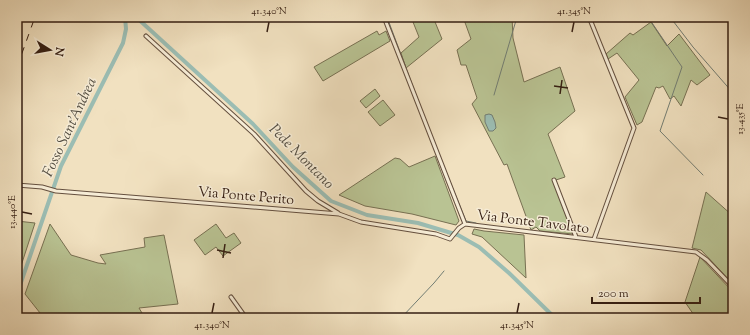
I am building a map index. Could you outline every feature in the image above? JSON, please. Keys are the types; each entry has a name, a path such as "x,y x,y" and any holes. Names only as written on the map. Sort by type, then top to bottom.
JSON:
{"street":[{"name":"Via Ponte Tavolato","path":"384,17 465,224 696,252 707,260 733,287"},
{"path":"589,17 634,128 594,239"},
{"path":"146,36 254,134 306,191 318,201 340,214"},
{"path":"554,180 576,237"},
{"name":"Via Ponte Perito","path":"17,185 32,186 56,191 340,214 361,222 436,234 450,239 465,224"},
{"path":"231,297 246,318"}],"green space":[{"path":"411,17 433,17 442,39 406,68 401,53 419,37"},
{"path":"463,17 512,17 513,38 524,82 560,67 575,111 548,134 565,177 553,181 573,234 540,231 536,227 531,230 507,164 504,165 472,104 477,98 466,65 461,65 457,50 471,39"},
{"path":"651,22 667,46 679,34 710,75 697,85 691,80 681,106 674,96 670,99 663,86 659,88 656,87 642,122 637,125 625,97 639,80 617,53 608,59 606,54 630,33 633,35"},
{"path":"377,31 379,35 386,31 390,41 323,81 314,67"},
{"path":"375,89 380,96 366,108 360,101"},
{"path":"383,100 395,115 380,126 368,112"},
{"path":"435,156 459,221 456,225 412,214 365,206 339,195 395,158 400,159 409,167"},
{"path":"706,192 733,216 733,284 701,250 692,248"},
{"path":"17,221 35,223 19,272 17,272"},
{"path":"50,224 71,255 106,264 100,255 145,247 144,238 164,235 178,304 139,308 145,318 44,318 25,294"},
{"path":"216,224 226,238 234,233 241,243 223,256 216,247 205,255 194,240"},
{"path":"474,229 524,235 526,278 482,237 472,234"},
{"path":"700,257 733,292 733,318 696,318 685,302"}],"water":[{"path":"485,115 492,115 495,122 496,128 493,131 489,131 485,122"}],"waterway":[{"name":"Fosso Sant'Andrea","path":"17,294 61,166 123,43 126,29 125,17"},
{"name":"Pede Montano","path":"136,17 253,124 293,167 331,201 367,215 418,223 458,235 479,247 509,273 555,318"},
{"path":"387,17 421,108"},
{"path":"494,95 517,17"},
{"path":"648,17 682,67 660,131 703,175"},
{"path":"670,17 693,47 733,93"},
{"path":"432,137 466,221 476,223"},
{"path":"401,318 444,271"}],"railway":[{"path":"17,67 35,17"}]}
